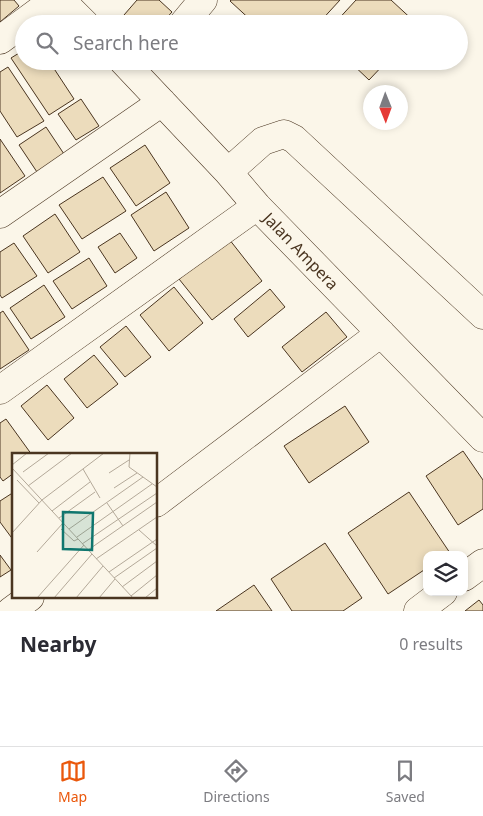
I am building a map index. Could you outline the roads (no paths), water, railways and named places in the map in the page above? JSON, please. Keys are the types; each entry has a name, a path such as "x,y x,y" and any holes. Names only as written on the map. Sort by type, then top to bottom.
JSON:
{"street":[{"path":"34,15 54,0"},
{"path":"61,0 76,15"},
{"path":"190,15 203,0"},
{"path":"0,40 15,29"},
{"name":"Jalan Ampera","path":"140,70 162,102 233,168 257,206 483,438"},
{"path":"0,214 162,102"},
{"path":"233,168 263,141 284,134 294,139 483,315"},
{"path":"0,390 257,206"},
{"path":"158,501 381,333"},
{"path":"468,574 483,563"},
{"path":"418,611 438,596"},
{"path":"11,611 29,598"}]}
